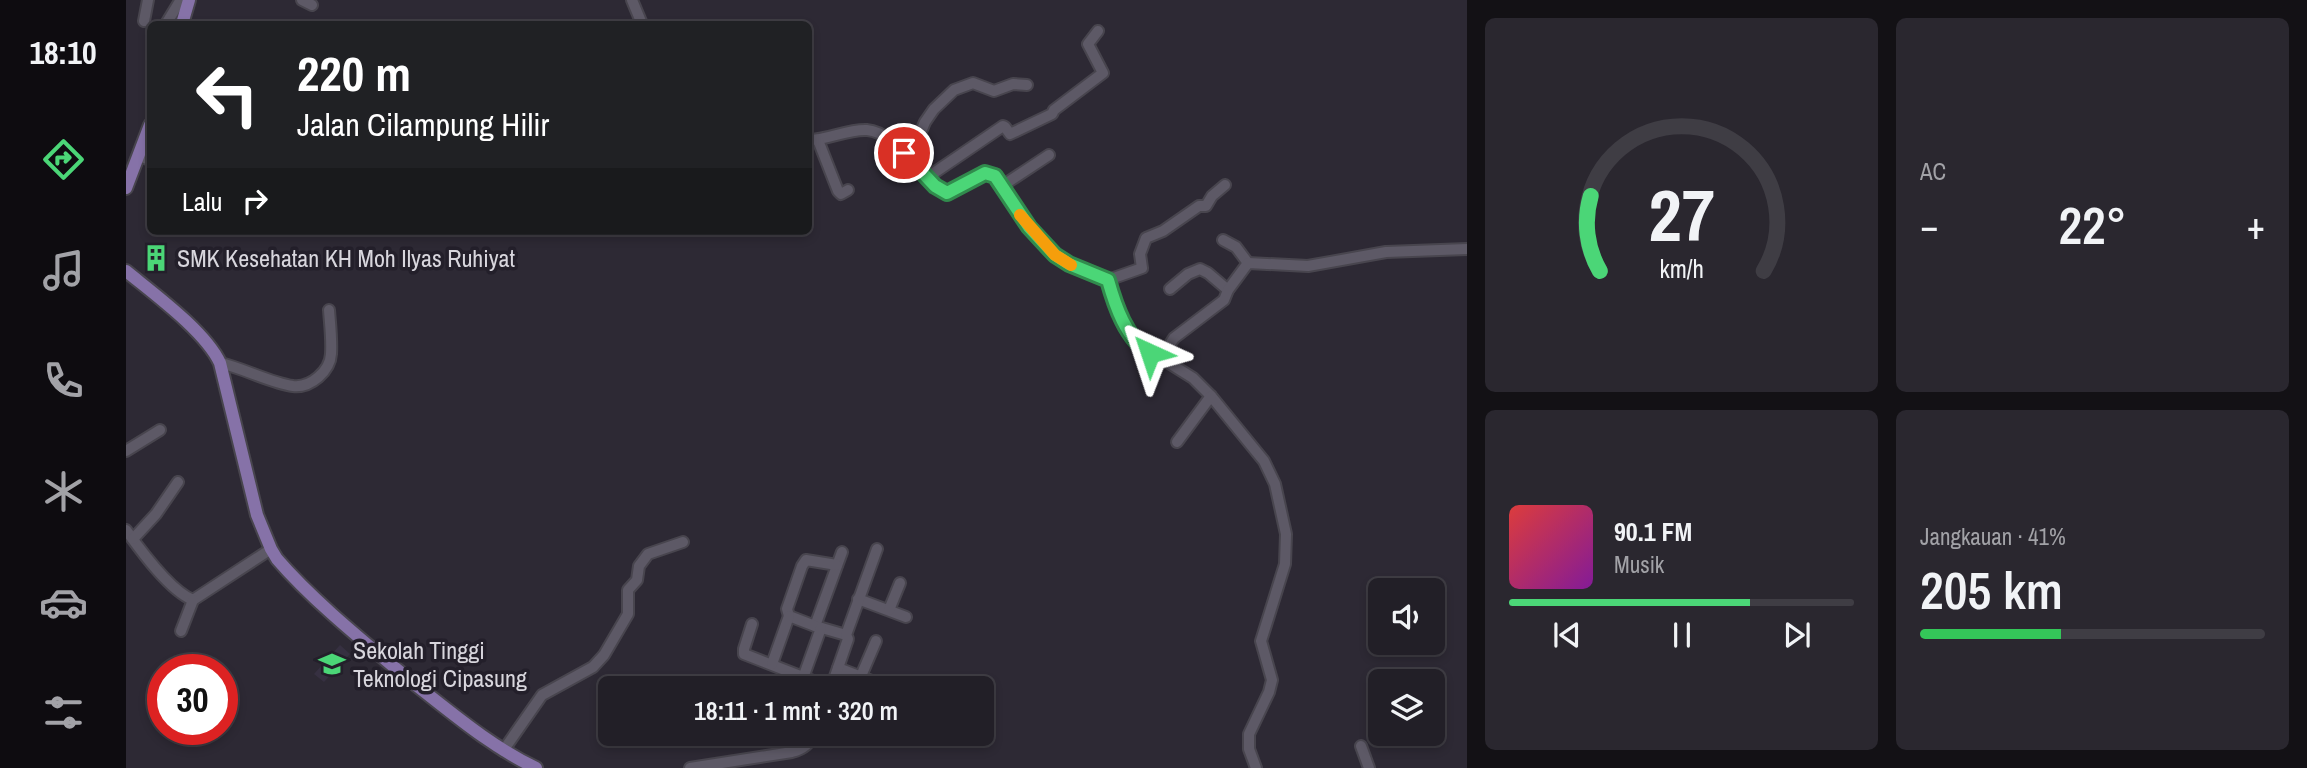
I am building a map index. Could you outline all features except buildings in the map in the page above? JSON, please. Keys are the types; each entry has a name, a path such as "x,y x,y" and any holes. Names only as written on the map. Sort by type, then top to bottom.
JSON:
{"main road":[{"path":"182,1 182,21"},
{"path":"126,188 145,158"},
{"path":"126,271 210,345 220,363 257,514 271,550 287,570 369,646 469,727 503,751 536,768"}],"street":[{"path":"145,24 148,0"},
{"path":"632,0 641,21"},
{"path":"168,21 182,1"},
{"path":"928,177 1003,126 1010,134 1052,114 1103,73 1088,44 1098,31"},
{"path":"904,153 920,134 934,109 954,90 973,83 994,91 1013,84 1027,85"},
{"path":"848,190 841,194 838,191 813,140 868,130 880,134 904,153 935,186 947,193 985,173 995,176 1029,227 1055,255 1069,264 1108,280 1142,268 1140,254 1146,238 1163,232 1199,206 1206,206 1212,196 1225,185"},
{"path":"1002,186 1049,155"},
{"path":"1223,240 1236,247 1248,263"},
{"path":"1248,263 1308,266 1386,253 1467,249"},
{"path":"1161,358 1174,338 1224,300 1227,290 1248,263"},
{"path":"1170,289 1188,274 1200,269 1227,290"},
{"path":"1108,280 1129,332 1139,347 1193,378 1211,396 1264,461 1275,484 1286,534 1285,564 1261,641 1272,680 1249,734 1249,750 1256,768"},
{"path":"220,363 293,386 312,381 322,374 331,355 329,310"},
{"path":"1177,443 1211,396"},
{"path":"126,452 160,429"},
{"path":"178,482 156,514 129,535 172,585 193,600"},
{"path":"503,751 539,698 561,682 593,667 604,655 628,614 628,591 637,580 639,566 644,558 653,552 683,542"},
{"path":"835,676 848,639 846,635 877,549"},
{"path":"181,631 193,600 271,550"},
{"path":"804,676 842,552"},
{"path":"772,664 804,561 837,565"},
{"path":"889,610 900,583"},
{"path":"858,599 906,617"},
{"path":"789,616 846,635"},
{"path":"752,624 743,652 799,676"},
{"path":"838,668 861,676 876,641"},
{"path":"690,768 792,752 806,746"},
{"path":"1361,746 1368,768"}],"shaded area":[{"name":"Sekolah Tinggi Teknologi Cipasung","path":"340,645 350,654 324,682 314,674"}],"slow traffic":[{"path":"1020,215 1055,255 1071,265"}],"place":[{"name":"SMK Kesehatan KH Moh Ilyas Ruhiyat","path":"156,258"},
{"name":"Sekolah Tinggi Teknologi Cipasung","path":"332,664"}],"route":[{"path":"904,153 935,186 947,193 985,173 995,176 1029,227 1055,255 1069,264 1108,280 1129,332 1139,347 1150,353"}]}
